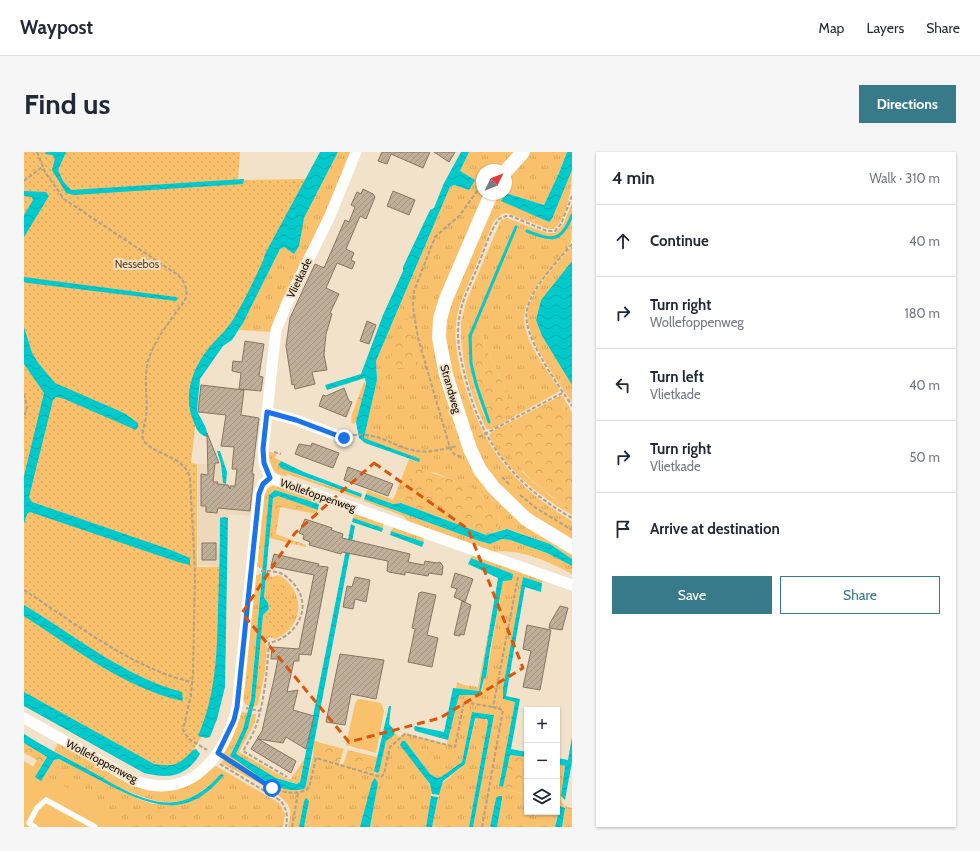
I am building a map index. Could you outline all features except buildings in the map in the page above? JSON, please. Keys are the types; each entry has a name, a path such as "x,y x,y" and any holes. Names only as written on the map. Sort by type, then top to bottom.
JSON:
{"street":[{"name":"Vlietkade","path":"270,478 264,463 263,449 276,330 287,303 330,216 356,152"},
{"path":"512,164 523,152"},
{"name":"Strandweg","path":"488,200 446,299 440,319 439,338 446,375 474,458 490,482 511,505 539,528 572,547"},
{"path":"267,412 349,436"},
{"name":"Wollefoppenweg","path":"24,718 136,781 162,786 180,782 196,775 216,757 234,720 237,707 259,494 263,484 270,478 572,586"}],"lane":[{"path":"35,827 29,822 36,808 46,800 95,827"}],"path":[{"path":"37,152 42,167 49,180 64,198 178,275 186,288 184,302 161,333 150,356 146,370 146,415 142,436 146,443 182,465 188,471 190,478 195,571 192,682 183,730 189,739 206,748 216,757 281,801 286,808 286,827"},
{"path":"24,181 42,167"},
{"path":"474,458 462,457 454,454 450,448 418,338 413,307 414,291 435,237 460,215 476,192"},
{"path":"572,196 561,224 555,231 548,231 511,216 506,216 499,219 463,301 458,321 458,335 460,357 473,405 482,428 496,452 526,486 543,500 572,518"},
{"path":"572,244 534,294 528,304 526,316 529,333 572,406"},
{"path":"24,394 27,406 24,418"},
{"path":"349,436 368,434"},
{"path":"500,476 511,486"},
{"path":"516,492 536,508 572,530"},
{"path":"493,707 520,567"},
{"path":"258,570 280,573 289,578 300,594 302,611 293,630 280,640 269,643 267,678 257,725 243,752 287,777"},
{"path":"24,590 124,654 162,673 192,682"},
{"path":"216,757 272,788 298,794 309,788 316,758 381,777 384,774 390,747 405,734 455,747 464,702 493,707 503,710 482,827"},
{"path":"243,708 260,711"},
{"path":"292,827 298,794"}],"highlighted area":[{"path":"374,463 468,529 523,668 440,718 349,742 242,613 295,533"}],"shaded area":[{"path":"198,464 221,464 223,483 253,488 250,516 228,514 228,518 220,518 219,567 198,565"}],"green space":[{"name":"Nessebos","path":"24,152 240,152 238,180 311,179 246,307 198,373 196,420 191,463 197,464 197,567 224,567 217,710 183,768 158,772 24,699"},
{"path":"338,152 352,152 272,332 239,330 280,249 284,247 291,252 304,218"},
{"path":"469,152 518,152 507,164 476,164 476,200 483,200 437,311 473,466 572,552 572,559 550,544 507,529 495,532 500,521 496,508 474,489 436,473 413,470 401,503 393,504 366,494 367,490 393,500 409,459 419,462 364,438 377,380 376,361 450,187 454,185 469,190 474,180 460,171"},
{"path":"530,152 567,152 544,205 512,195 512,171"},
{"path":"572,170 570,193 566,209 559,224 554,229 549,229 507,213 502,214 494,221 461,301 457,316 456,339 465,387 473,409 492,448 505,465 534,495 572,521 572,542 552,530 513,500 480,461 445,353 446,313 493,200 501,200 549,222 552,219"},
{"path":"572,203 571,242 565,252 532,294 524,318 526,331 532,347 560,391 492,429 486,429 474,400 466,374 461,341 461,322 466,302 501,220 507,218 547,233 555,233 563,225","holes":["468,334 483,335 485,346 507,392 489,424 480,405 472,380 467,344"]},
{"path":"572,246 572,261 541,300 536,320 542,336 572,385 572,403 542,356 535,342 527,316 529,305 537,289"},
{"path":"407,319 420,369 388,368 390,355 404,320"},
{"path":"480,331 483,335 485,346 507,392 510,414 489,424 472,380 467,356 468,334"},
{"path":"364,382 366,384 356,422 353,424 351,422 352,414"},
{"path":"560,396 563,396 572,413 564,403 522,472 550,496 572,510 572,515 548,500 513,471 495,447 489,435 493,431"},
{"path":"559,400 564,403 572,413 572,510 559,502 528,477 494,434"},
{"path":"268,451 276,454 275,458 281,461 278,465 303,477 361,497 360,499 287,474 286,476 277,473 274,471 270,463"},
{"path":"420,469 462,483 474,489 496,508 500,521 495,532 486,535 401,503 413,470"},
{"path":"276,484 321,498 319,504 275,490 269,495 263,569 256,566 262,500 267,489"},
{"path":"278,496 318,510 316,514 280,507 276,534 306,545 306,547 269,538 273,498"},
{"path":"364,499 479,541 490,544 502,539 510,540 547,553 572,566 572,574 543,560 523,554 502,551 491,552 409,522 403,516 364,501"},
{"path":"356,512 383,522 383,528 353,518"},
{"path":"394,526 423,537 424,542 391,531"},
{"path":"472,555 543,580 542,583 523,577 503,688 503,699 515,702 499,786 501,789 524,793 524,815 557,815 555,827 497,827 502,799 496,799 490,827 473,827 494,715 472,712 462,762 441,777 437,778 430,774 405,741 432,789 426,827 370,827 378,783 366,807 360,827 304,827 309,801 304,801 299,827 288,827 290,810 288,805 283,800 257,782 221,763 226,758 222,754 242,712 248,713 243,729 231,753 260,777 279,787 306,785 313,756 376,774 379,772 386,741 395,733 399,737 404,733 447,744 459,694 476,695 482,691 484,677 486,678 503,581 513,574 471,558"},
{"path":"262,573 251,699 249,706 246,705 243,700 246,674 244,671 255,576"},
{"path":"266,573 272,577 279,575 288,582 298,599 298,608 297,617 286,633 276,639 269,637 265,642 267,648 265,671 258,705 253,707 263,615 269,609 268,603 264,597"},
{"path":"273,581 287,592 293,606 293,613 290,620 285,627 277,633 270,628 267,623"},
{"path":"494,601 479,691 456,689 457,682 464,685 478,687"},
{"path":"360,699 381,703 384,711 376,753 346,745 355,704 357,700"},
{"path":"252,714 256,714 255,722 239,752 287,779 291,779 305,758 299,784 276,778 236,754 248,728"},
{"path":"476,718 485,718 488,722 469,827 432,827 441,784 465,764"},
{"path":"314,741 344,749 339,764 313,756"},
{"path":"24,743 47,757 31,783 26,778 37,760 24,753"},
{"path":"58,743 155,788 207,772 216,766 279,803 285,814 283,827 114,827 41,781 54,760 59,759 136,798 152,804 187,802 207,791 212,783 204,790 185,800 174,802 145,798 113,784 54,751"},
{"path":"348,750 377,757 374,771 376,774 343,765"},
{"path":"510,755 524,757 524,793 501,789"},
{"path":"24,761 129,827 24,827"},
{"path":"560,765 565,766 560,800"},
{"path":"560,800 564,806 572,808 572,827 562,827 565,808 560,808"}],"water":[{"path":"46,152 66,152 58,170 63,181 71,190 244,179 243,184 74,195 66,193 52,170 55,158 52,155 45,154"},
{"path":"320,152 338,152 304,218 299,246 294,254 284,247 280,249 243,323 232,340 223,346 200,379 197,411 206,428 208,437 202,435 197,429 190,411 189,392 194,374 202,357 231,322 246,297 265,254"},
{"path":"461,152 469,152 460,171 475,180 469,190 454,185 450,187 376,361 377,380 364,438 420,459 419,462 365,443 359,438 356,422 366,384 365,378 327,390 325,385 361,374 383,315 403,271 403,267 430,210 434,208 444,183"},
{"path":"567,152 572,152 572,170 552,219 549,222 501,201 512,200 512,195 544,205"},
{"path":"24,191 46,192 49,196 24,237 24,215 33,200 32,197 24,196"},
{"path":"572,261 572,385 542,336 536,320 541,300"},
{"path":"24,277 176,297 178,299 176,301 28,283 24,282"},
{"path":"24,327 32,353 55,383 124,413 138,423 136,430 62,398 56,397 53,400 29,497 32,502 171,550 190,558 190,565 30,512 27,514 24,524 24,476 44,393 24,364"},
{"path":"217,451 220,451 227,472 226,484 223,483 221,464"},
{"path":"281,461 304,472 362,494 361,497 283,469 278,465"},
{"path":"275,490 319,504 318,510 278,496 273,498 264,597 268,603 269,609 263,615 255,700 248,728 236,754 276,778 297,784 300,782 351,524 355,526 306,785 304,789 294,790 284,789 274,785 230,756 243,729 251,699 269,495"},
{"path":"366,494 393,504 401,503 486,535 507,529 550,544 572,559 572,566 547,553 510,540 502,539 490,544 479,541 364,499"},
{"path":"220,518 228,518 225,687 217,719 210,737 206,738 198,736 209,705 216,658"},
{"path":"353,518 383,528 382,532 352,522"},
{"path":"391,531 424,542 422,547 390,535"},
{"path":"471,558 513,574 512,580 503,581 486,678 484,678 480,695 459,695 448,740 415,731 414,728 415,726 444,732 453,688 479,691 498,578 468,564"},
{"path":"523,577 542,583 541,592 525,587 506,696 520,699 511,749 524,751 524,757 510,755 503,787 499,786 515,702 503,699 503,688"},
{"path":"24,605 120,666 160,685 182,692 183,701 141,687 100,666 24,616"},
{"path":"24,692 154,764 176,764 196,749 200,754 195,762 183,772 169,776 144,773 24,706"},
{"path":"389,706 391,706 389,724 395,731 394,735 386,741 379,772 377,773 374,771"},
{"path":"472,712 494,715 473,827 469,827 488,722 487,719 475,719 465,764 443,781 439,795 432,794 430,784 400,745 402,741 405,741 430,774 437,778 441,777 462,762"},
{"path":"24,734 127,791 151,800 176,802 189,798 201,792 221,774 224,775 211,789 197,798 184,804 170,805 157,804 127,794 59,759 54,760 41,781 35,777 47,757 24,743"},
{"path":"572,737 572,762 565,800 561,796 565,766 560,765 560,759 568,760"},
{"path":"375,778 378,783 370,827 360,827 372,782"},
{"path":"431,796 438,797 432,827 426,827"},
{"path":"502,796 502,799 497,827 490,827 496,798"},
{"path":"306,798 309,801 304,827 299,827 304,801"},
{"path":"560,806 565,808 562,827 555,827 558,815 560,815"}],"waterway":[{"path":"527,231 543,237 555,237 564,231 572,215"},
{"path":"489,422 476,384 471,363 470,336 516,227"}],"route":[{"path":"272,788 218,753 234,720 237,707 259,494 263,484 270,478 264,463 263,449 267,412 296,420 344,438"}]}
